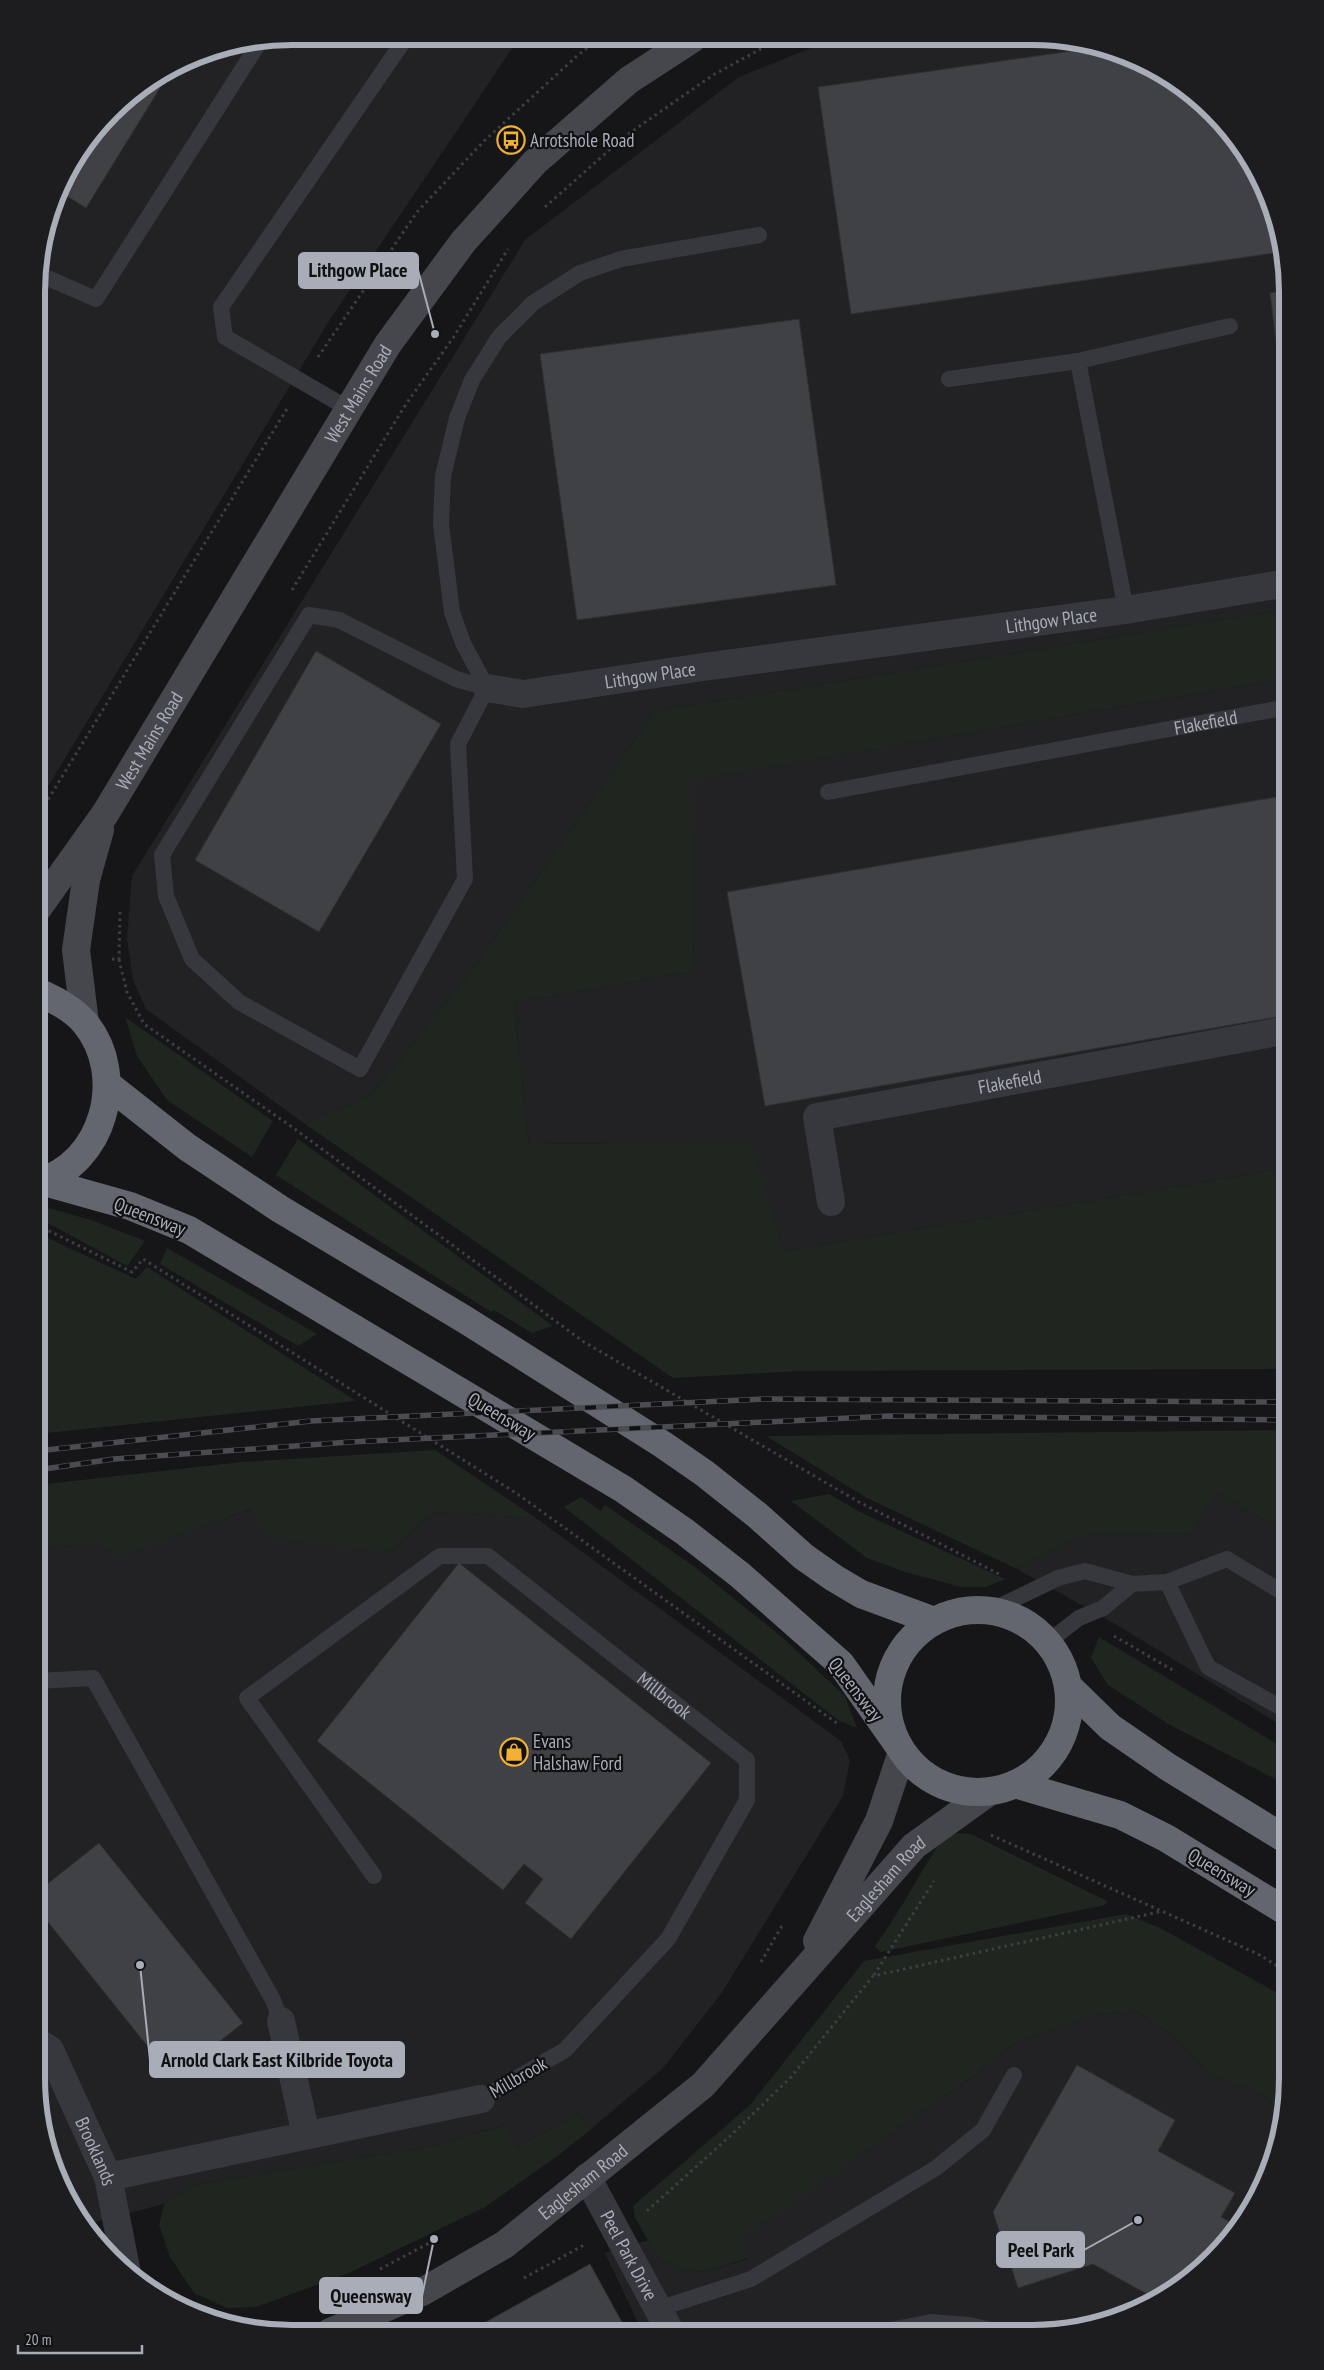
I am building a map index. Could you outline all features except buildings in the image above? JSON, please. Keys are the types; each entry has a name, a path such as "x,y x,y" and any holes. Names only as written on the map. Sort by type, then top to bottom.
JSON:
{"highway":[{"path":"45,995 63,1004 85,1023 97,1042 104,1062 107,1084 105,1110 95,1135 72,1164 58,1174 45,1179"},
{"path":"107,1084 186,1147 233,1178 464,1319 669,1449 757,1515 804,1557 861,1594 934,1621"},
{"name":"Queensway","path":"45,1184 130,1206 189,1230 303,1296 623,1489 740,1575 841,1664 900,1748 918,1770 940,1783 964,1791 989,1792 1015,1784 1035,1772 1052,1754 1063,1733 1069,1710 1068,1686"},
{"path":"900,1748 888,1717 887,1689 895,1661 911,1638 934,1621 961,1611 990,1610 1027,1624 1056,1653 1068,1686 1110,1727 1168,1767 1279,1835"},
{"name":"Queensway","path":"1015,1784 1120,1815 1174,1843 1279,1907"}],"main road":[{"name":"West Mains Road","path":"45,898 105,814 388,344 463,242 535,162 629,80 683,45"},
{"name":"West Mains Road","path":"85,1023 76,950 86,880 105,814"},
{"name":"Eaglesham Road","path":"797,1980 879,1821 900,1748"},
{"name":"Eaglesham Road","path":"346,2325 422,2292 504,2245 703,2085 914,1846 989,1792"}],"street":[{"name":"Lithgow Place","path":"487,688 523,694 696,668 1126,610 1279,584"},
{"name":"Flakefield","path":"831,1202 817,1117 1279,1032"},
{"path":"281,2021 306,2135"},
{"name":"Brooklands","path":"45,2047 50,2050 108,2178 124,2260"},
{"name":"Millbrook","path":"108,2178 481,2099"},
{"name":"Peel Park Drive","path":"587,2177 667,2325"}],"lane":[{"path":"349,409 225,337 221,307 401,45"},
{"path":"46,277 96,299 256,48"},
{"path":"487,688 463,642 452,612 441,524 443,476 457,418 472,380 499,337 533,303 580,274 621,259 759,235"},
{"path":"949,379 1078,361 1230,326"},
{"path":"1078,361 1126,610"},
{"path":"309,615 339,620 456,679 487,688 458,744 465,880 360,1069 239,1002 192,959 166,896 162,855 309,615"},
{"name":"Flakefield","path":"828,792 1279,709"},
{"name":"Millbrook","path":"374,1876 247,1698 440,1556 488,1556 747,1760 747,1800 668,1939 565,2050 481,2099"},
{"path":"990,1610 1032,1592 1058,1578 1085,1571 1132,1584 1167,1582 1227,1559 1279,1590"},
{"path":"1167,1582 1208,1667 1279,1707"},
{"path":"1056,1653 1053,1638 1079,1618 1103,1608 1132,1584"},
{"path":"45,1681 93,1678 273,2000 281,2021"},
{"path":"658,2309 751,2278 936,2168 982,2130 1014,2075"},
{"path":"916,2325 931,2322 969,2325"}],"path":[{"path":"540,212 624,137 713,75 768,45"},
{"path":"286,598 406,404 453,338 509,247"},
{"path":"120,902 119,960 127,992 144,1024 292,1127 584,1342 859,1502 1032,1592"},
{"path":"76,950 119,960"},
{"path":"45,1229 132,1272 144,1259 516,1493"},
{"path":"986,1834 1258,1954 1279,1967"},
{"path":"519,2280 647,2211 742,2124 790,2077 873,1976 936,1878"},
{"path":"873,1976 1163,1911"}],"shaded area":[{"path":"292,45 514,45 329,321 45,791 45,292 47,260 53,228 64,197 78,168 106,129 142,96 183,70 228,53 260,47"},
{"path":"819,45 1032,45 1064,47 1096,53 1141,70 1182,96 1207,117 1228,142 1254,183 1271,228 1277,260 1279,292 1279,610 655,711 473,969 372,1094 305,1124 146,1009 133,980 127,938 132,876 525,240 739,77"},
{"path":"1279,610 1279,680 690,781 694,971 514,1003 529,1144 751,1142 784,1251 1279,1169 1279,1369 800,1371 673,1378 305,1124 372,1094 473,969 655,711"},
{"path":"1279,680 1279,1169 784,1251 750,1142 529,1144 514,1003 694,971 689,781"},
{"path":"125,1017 273,1121 252,1157 167,1100 137,1056"},
{"path":"298,1139 553,1326 532,1333 494,1310 491,1312 276,1175"},
{"path":"45,1208 91,1220 145,1241 127,1266 45,1221"},
{"path":"45,1237 136,1279 147,1267 356,1401 45,1433"},
{"path":"167,1248 317,1334 298,1346 160,1264"},
{"path":"1279,1430 1279,1528 1217,1493 1190,1533 1084,1535 1017,1569 867,1498 766,1436"},
{"path":"435,1450 536,1518 433,1512 390,1552 273,1538 251,1509 120,1556 97,1545 45,1548 45,1484 242,1462"},
{"path":"1217,1493 1279,1528 1279,1724 1117,1625 1017,1569 1084,1535 1190,1533"},
{"path":"829,1494 860,1512 1005,1579 986,1587 961,1587 905,1572 867,1558 791,1501"},
{"path":"581,1497 601,1511 605,1505 695,1567 783,1638 845,1696 857,1728 838,1720 564,1507"},
{"path":"252,1509 390,1552 433,1512 536,1518 841,1741 850,1760 843,1796 721,1994 663,2068 590,2130 578,2113 518,2147 504,2125 433,2146 193,2185 164,2204 92,2223 78,2202 64,2173 53,2142 47,2110 45,2078 45,1548 97,1545 120,1555"},
{"path":"1099,1637 1279,1745 1279,1781 1170,1725 1108,1685 1091,1658"},
{"path":"959,1833 971,1834 1107,1901 1105,1905 880,1952 875,1946 944,1836"},
{"path":"1126,1914 1160,1928 1279,1994 1277,2109 1260,2093 1211,2076 1176,2038 1137,2011 1097,2014 1014,2043 976,2074 738,2240 748,2258 704,2272 680,2270 658,2258 635,2218 633,2206 750,2105 864,1961"},
{"path":"1137,2011 1176,2038 1211,2076 1260,2093 1277,2109 1266,2158 1246,2202 1207,2253 1156,2292 1112,2312 1064,2323 1032,2325 639,2325 605,2253 648,2240 658,2258 680,2270 704,2272 748,2259 737,2240 976,2074 1014,2043 1097,2014"},
{"path":"578,2113 590,2130 559,2155 485,2207 349,2273 256,2307 227,2308 194,2293 170,2257 159,2225 164,2204 193,2185 433,2146 505,2125 518,2147"}],"railway":[{"path":"45,1450 311,1421 764,1399 1279,1402"},
{"path":"45,1469 114,1459 350,1442 890,1416 1279,1420"}],"place":[{"name":"Arrotshole Road","path":"511,140"},
{"name":"Lithgow Place","path":"435,334"},
{"name":"Evans Halshaw Ford","path":"514,1752"},
{"name":"Arnold Clark East Kilbride Toyota","path":"140,1965"},
{"name":"Peel Park","path":"1138,2220"},
{"name":"Queensway","path":"434,2239"}]}
